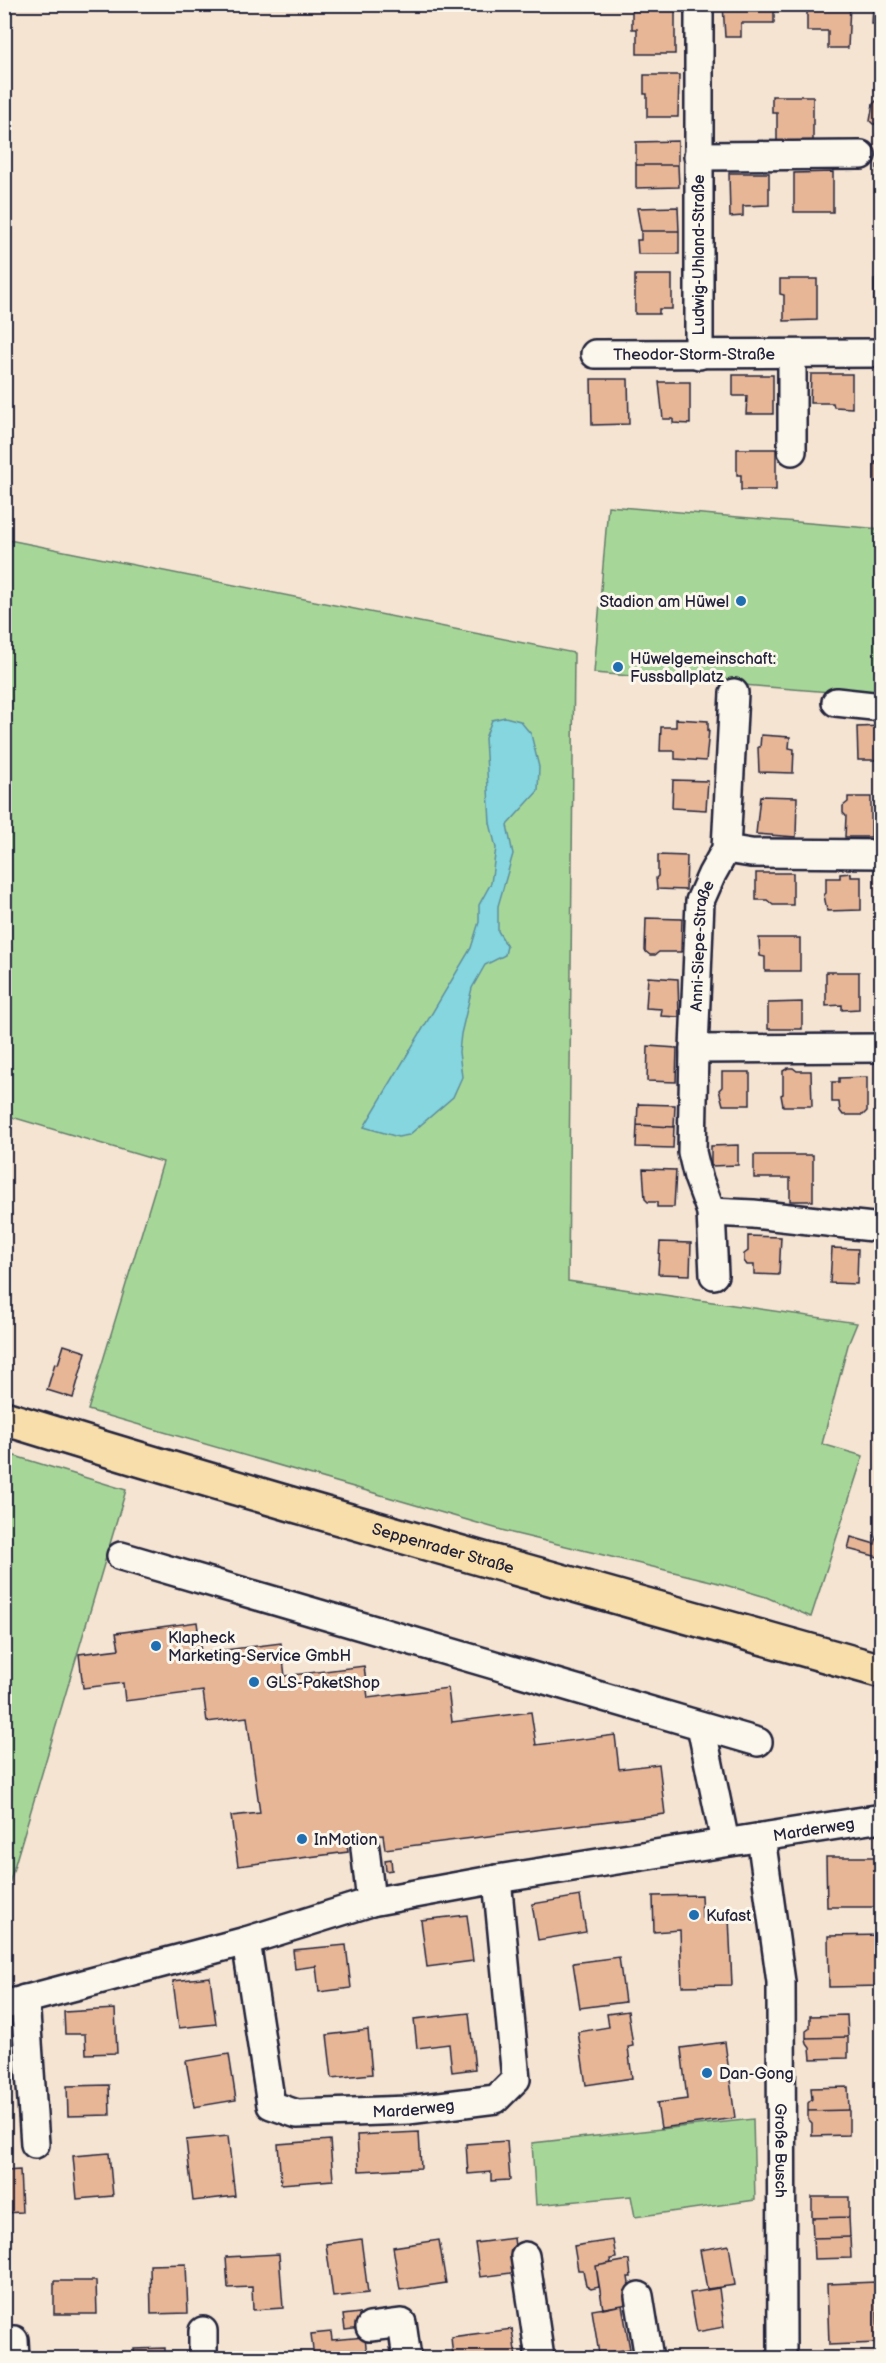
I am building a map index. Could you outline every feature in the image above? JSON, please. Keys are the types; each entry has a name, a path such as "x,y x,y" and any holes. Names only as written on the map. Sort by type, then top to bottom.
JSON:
{"main road":[{"name":"Seppenrader Straße","path":"4,1418 454,1552 882,1671"}],"street":[{"name":"Ludwig-Uhland-Straße","path":"699,4 699,355"},
{"name":"Ludwig-Uhland-Straße","path":"698,156 861,155"},
{"name":"Theodor-Storm-Straße","path":"595,354 882,353"},
{"name":"Theodor-Storm-Straße","path":"792,354 792,451"},
{"name":"Anni-Siepe-Straße","path":"714,1275 711,1212 692,1152 694,1048 700,901 726,849 734,693"},
{"path":"836,702 882,707"},
{"path":"726,849 751,853 882,854"},
{"path":"694,1048 882,1048"},
{"path":"711,1212 753,1214 882,1228"},
{"path":"121,1556 758,1742"},
{"path":"701,1726 726,1842"},
{"name":"Marderweg","path":"35,2144 15,2002 246,1941 372,1902 497,1879 882,1818"},
{"name":"Große Busch","path":"761,1837 781,1982 778,2358"},
{"path":"365,1848 372,1902"},
{"name":"Marderweg","path":"246,1941 271,2105 297,2114 408,2110 496,2099 516,2079 497,1879"},
{"path":"525,2256 540,2358"},
{"path":"639,2295 649,2358"},
{"path":"370,2327 402,2323 407,2358"},
{"path":"203,2331 203,2358"}],"green space":[{"name":"Stadion am Hüwel","path":"608,506 881,529 881,696 594,673"},
{"path":"4,539 574,653 568,1281 857,1323 848,1345 822,1444 863,1456 811,1617 766,1597 715,1582 512,1533 88,1410 163,1162 5,1115"},
{"path":"4,1453 126,1490 5,1898"},
{"path":"753,2119 755,2200 635,2217 631,2196 536,2205 532,2143"}],"water":[{"path":"505,717 520,721 531,734 539,767 538,791 507,825 513,854 498,906 498,931 507,946 505,955 485,965 472,988 461,1034 459,1052 462,1077 453,1097 409,1135 398,1137 364,1127 471,948 479,922 479,905 491,883 496,848 490,823 485,738 492,720"}],"building":[{"path":"723,4 774,4 774,23 741,23 741,37 725,37"},
{"path":"807,4 850,4 848,48 828,48 828,31 807,31"},
{"path":"873,4 882,4 882,24 872,24"},
{"path":"632,10 675,10 675,54 637,54 637,29 632,29"},
{"path":"644,75 679,75 678,117 647,117"},
{"path":"772,96 813,96 813,141 777,141 777,113 772,113"},
{"path":"876,101 882,101 882,124 873,124 870,121 873,104"},
{"path":"678,141 678,165 636,165 636,142"},
{"path":"636,165 678,165 679,187 636,188"},
{"path":"877,165 882,165 882,204 877,204"},
{"path":"833,172 833,212 794,212 794,173"},
{"path":"729,173 769,173 769,205 743,206 743,216 730,217"},
{"path":"678,207 679,231 641,231 637,208"},
{"path":"641,231 679,231 679,254 638,254 637,240 641,240"},
{"path":"635,275 672,275 672,309 659,309 659,314 635,314"},
{"path":"780,279 817,279 817,320 784,321 784,295 780,294"},
{"path":"874,279 882,279 882,319 874,317"},
{"path":"811,374 852,374 852,408 834,407 833,403 810,403"},
{"path":"733,375 773,375 773,414 746,414 747,396 733,396"},
{"path":"591,379 628,379 629,424 592,425"},
{"path":"659,382 690,382 690,424 673,423 673,419 663,419"},
{"path":"737,449 776,449 776,490 741,490 741,475 737,475"},
{"path":"875,462 882,462 882,482 875,482"},
{"path":"676,719 708,721 706,761 675,759 675,751 660,751 661,727 676,727"},
{"path":"882,726 882,760 858,760 857,727"},
{"path":"761,735 790,737 789,748 794,749 793,773 759,772 758,747 760,747"},
{"path":"673,780 708,781 706,810 672,808"},
{"path":"760,796 797,797 796,837 756,834"},
{"path":"848,797 871,797 871,837 845,837 846,816 843,813 843,806 848,802"},
{"path":"658,855 687,856 686,890 657,889"},
{"path":"756,873 793,873 793,905 773,905 767,900 756,900"},
{"path":"851,873 851,877 861,877 861,910 827,911 824,895 826,878 840,878 840,874"},
{"path":"646,918 682,919 681,952 659,952 650,955 645,951"},
{"path":"759,938 800,938 800,971 765,971 765,957 760,956"},
{"path":"826,972 859,972 859,1009 842,1010 842,1005 826,1006"},
{"path":"648,977 678,979 679,1017 661,1016 662,1009 646,1008"},
{"path":"802,1002 802,1029 768,1029 768,1003"},
{"path":"648,1046 677,1048 676,1082 647,1081"},
{"path":"788,1068 797,1071 811,1071 812,1106 783,1106 781,1095 783,1094 783,1071"},
{"path":"722,1072 750,1072 750,1105 723,1105 719,1090 722,1087"},
{"path":"867,1077 867,1111 863,1115 843,1115 839,1102 832,1102 832,1082 839,1082 839,1078"},
{"path":"638,1104 675,1105 674,1127 637,1125"},
{"path":"637,1125 674,1127 673,1148 636,1147"},
{"path":"738,1145 738,1165 711,1166 711,1146"},
{"path":"754,1155 813,1155 813,1201 790,1201 790,1178 754,1178"},
{"path":"643,1169 676,1170 674,1207 657,1207 657,1202 648,1202 645,1199"},
{"path":"748,1236 781,1237 779,1275 754,1274 754,1265 747,1265 744,1261 744,1254 748,1251"},
{"path":"660,1242 691,1243 690,1275 658,1274"},
{"path":"832,1248 858,1249 857,1284 830,1283"},
{"path":"64,1345 86,1352 73,1398 47,1390 55,1363 58,1364"},
{"path":"877,1535 882,1536 882,1558 848,1549 851,1537 875,1544"},
{"path":"197,1622 201,1653 281,1643 285,1676 364,1666 368,1698 448,1688 452,1722 531,1712 536,1745 615,1735 619,1769 659,1764 665,1814 385,1849 383,1835 346,1838 348,1852 238,1866 231,1816 260,1813 247,1717 207,1722 203,1691 125,1701 123,1683 83,1688 79,1654 119,1649 116,1633"},
{"path":"826,1857 881,1857 882,1907 827,1907"},
{"path":"391,1859 392,1870 386,1871 385,1860"},
{"path":"701,1895 702,1918 729,1917 732,1985 682,1986 680,1930 654,1932 653,1896"},
{"path":"580,1896 586,1932 538,1940 532,1904"},
{"path":"467,1915 473,1961 427,1967 421,1920"},
{"path":"882,1935 882,1986 829,1987 828,1936"},
{"path":"346,1945 351,1988 319,1992 316,1966 295,1969 293,1950"},
{"path":"619,1957 625,2002 580,2008 573,1963"},
{"path":"210,1977 216,2024 179,2028 173,1981"},
{"path":"115,2009 117,2053 86,2054 85,2034 65,2034 64,2012"},
{"path":"628,2011 633,2046 628,2047 632,2078 586,2085 578,2032 609,2027 607,2014"},
{"path":"469,2013 475,2069 452,2072 449,2044 417,2048 414,2019"},
{"path":"847,2015 848,2037 806,2038 806,2031 810,2028 810,2016"},
{"path":"368,2030 372,2074 332,2078 327,2035"},
{"path":"848,2037 848,2058 811,2059 806,2038"},
{"name":"Dan-Gong","path":"725,2042 735,2118 661,2128 657,2103 687,2099 681,2048"},
{"path":"229,2054 236,2100 194,2107 186,2061"},
{"path":"109,2085 110,2115 68,2116 67,2086"},
{"path":"848,2087 849,2110 808,2111 808,2103 812,2099 811,2088"},
{"path":"849,2110 849,2135 812,2136 812,2123 808,2119 808,2111"},
{"path":"419,2132 421,2168 359,2171 357,2135"},
{"path":"228,2136 235,2196 193,2201 186,2140"},
{"path":"330,2140 333,2180 281,2184 278,2144"},
{"path":"507,2141 510,2180 491,2181 491,2172 468,2174 466,2144"},
{"path":"109,2153 113,2196 77,2199 73,2156"},
{"path":"20,2170 22,2212 4,2213 4,2171"},
{"path":"812,2197 849,2197 849,2217 812,2218"},
{"path":"849,2217 850,2237 813,2238 812,2218"},
{"path":"850,2237 851,2258 814,2259 813,2238"},
{"path":"514,2238 518,2272 480,2277 475,2243"},
{"path":"361,2239 368,2293 333,2297 326,2244"},
{"path":"439,2240 446,2283 400,2290 393,2247"},
{"path":"613,2240 616,2258 610,2259 611,2263 596,2266 599,2287 591,2289 586,2286 583,2270 578,2270 574,2246"},
{"path":"729,2245 735,2285 707,2289 700,2250"},
{"path":"279,2254 283,2308 253,2310 252,2287 228,2288 226,2257"},
{"path":"629,2260 631,2277 628,2277 632,2303 603,2309 596,2266"},
{"path":"186,2264 188,2313 151,2314 150,2265"},
{"path":"54,2281 96,2281 97,2314 54,2314"},
{"path":"876,2282 878,2343 829,2345 827,2284"},
{"path":"719,2288 724,2327 697,2332 690,2293"},
{"path":"622,2305 630,2349 599,2354 592,2310"},
{"path":"359,2313 361,2328 345,2330 343,2315"},
{"path":"512,2329 516,2358 453,2358 451,2337"},
{"path":"331,2332 332,2340 365,2337 367,2358 314,2358 311,2334"},
{"path":"165,2348 165,2353 177,2353 177,2358 135,2358 134,2349"},
{"path":"285,2354 285,2358 230,2358 230,2356"},
{"path":"49,2355 66,2356 66,2358 49,2358"}],"place":[{"name":"Stadion am Hüwel","path":"741,601"},
{"name":"Hüwelgemeinschaft: Fussballplatz","path":"618,667"},
{"name":"Klapheck Marketing-Service GmbH","path":"156,1646"},
{"name":"GLS-PaketShop","path":"254,1682"},
{"name":"InMotion","path":"302,1839"},
{"name":"Kufast","path":"694,1915"},
{"name":"Dan-Gong","path":"707,2073"}]}
